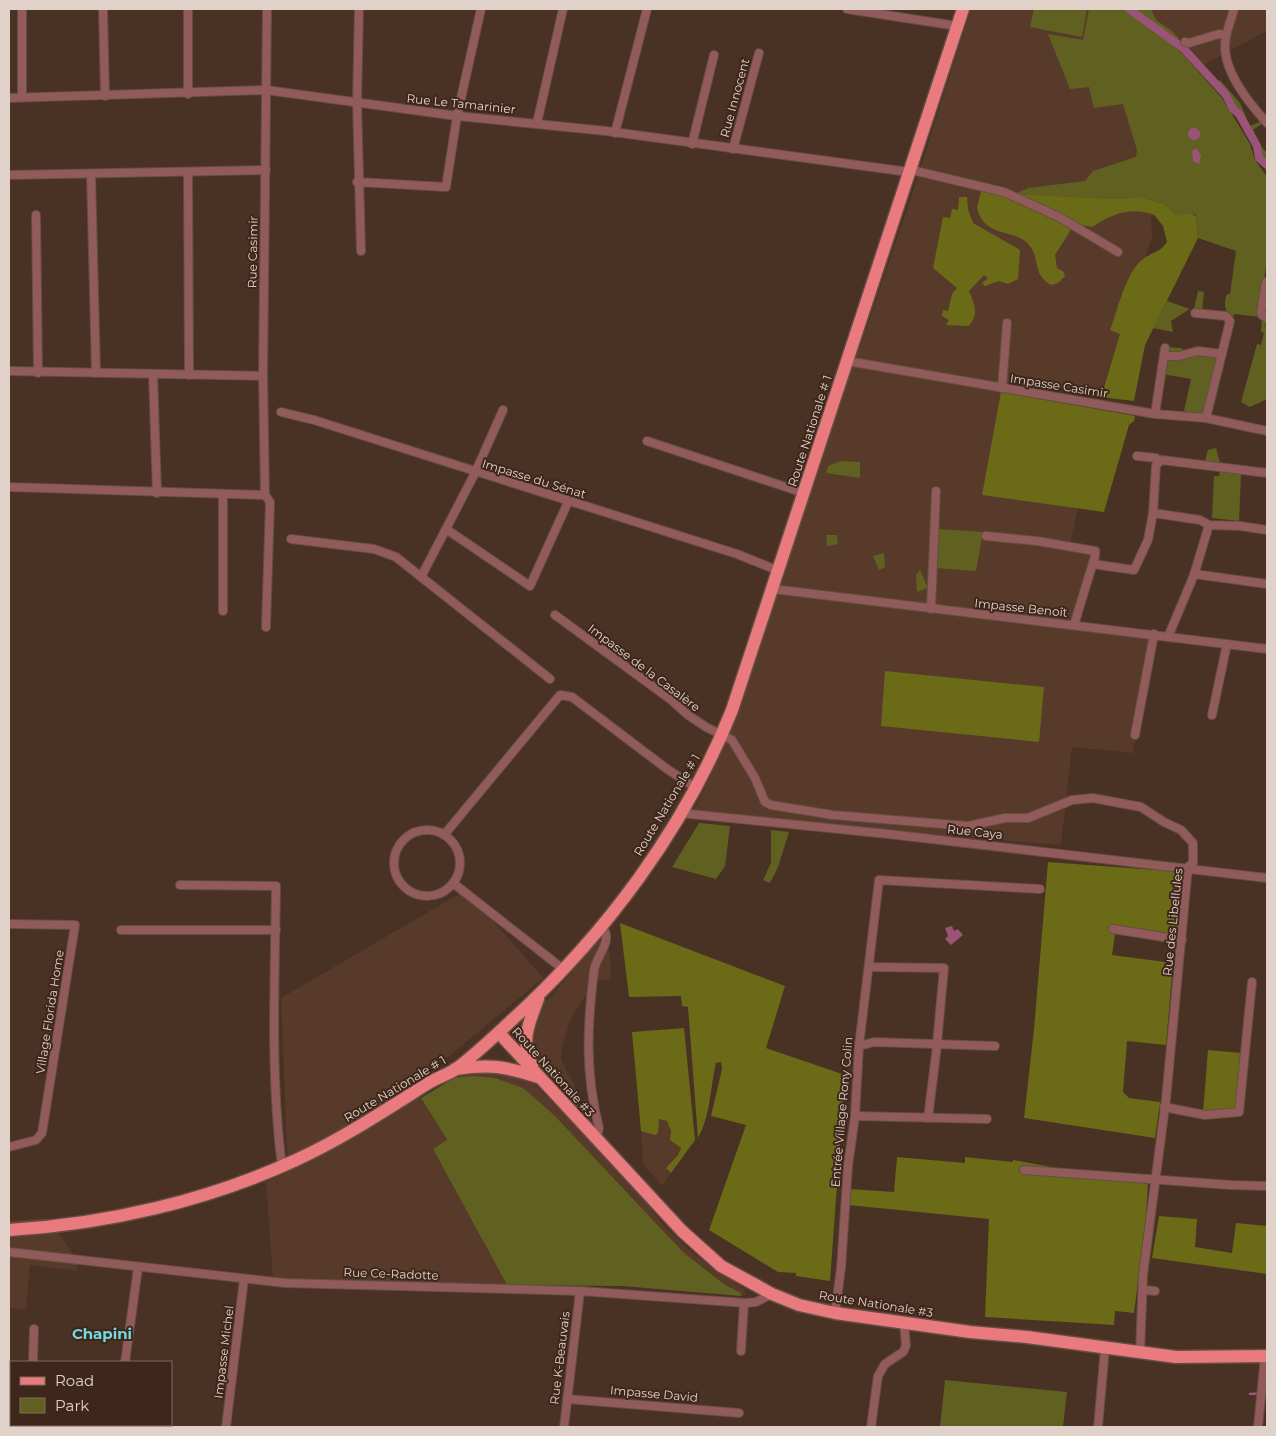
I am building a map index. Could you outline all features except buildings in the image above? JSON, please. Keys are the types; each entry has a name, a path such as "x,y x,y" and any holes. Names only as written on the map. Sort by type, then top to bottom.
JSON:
{"main road":[{"name":"Route Nationale # 1","path":"9,1230 73,1224 139,1212 239,1183 282,1166 341,1138 455,1069 499,1033 540,995 602,926 638,880 696,788 722,736 779,571 963,9"},
{"path":"538,1077 528,1058 525,1043 527,1028 540,995"},
{"name":"Route Nationale #3","path":"499,1033 596,1139 702,1249 721,1266 772,1294 799,1305 835,1313 1140,1353 1200,1358 1266,1356"},
{"path":"455,1069 484,1065 499,1066 538,1077"}],"street":[{"path":"22,9 22,97"},
{"path":"103,9 105,96"},
{"path":"188,9 188,94"},
{"name":"Rue Casimir","path":"266,627 270,502 265,496 263,376 267,9"},
{"path":"359,9 356,102 357,182 361,250"},
{"path":"357,182 446,187 457,116 481,9"},
{"path":"537,123 563,9"},
{"path":"615,133 647,9"},
{"path":"847,9 957,26"},
{"path":"1234,9 1226,35 1226,51 1247,102 1267,123"},
{"path":"1185,42 1189,44 1219,34 1226,35"},
{"name":"Rue Innocent","path":"733,149 759,53"},
{"path":"692,144 714,55"},
{"name":"Rue Le Tamarinier","path":"9,98 188,94 266,90 457,116 537,123 909,172 916,171 1004,192 1059,217 1118,252"},
{"path":"9,175 266,170"},
{"path":"188,172 188,375"},
{"path":"91,174 96,373"},
{"path":"36,215 38,373"},
{"path":"1266,282 1261,312 1267,318"},
{"path":"1195,313 1229,318 1206,418"},
{"path":"1002,388 1008,323"},
{"path":"1155,414 1164,352 1179,356 1198,351 1222,354"},
{"name":"Impasse Casimir","path":"847,361 1155,414 1206,418 1267,432"},
{"path":"9,371 263,376"},
{"path":"153,374 157,493"},
{"path":"421,577 476,473 503,410"},
{"name":"Impasse du Sénat","path":"281,412 367,437 737,554 779,571"},
{"path":"646,441 804,493"},
{"path":"1138,456 1156,458 1159,461 1267,473"},
{"path":"1092,564 1134,570 1148,540 1153,513 1156,465 1159,461"},
{"path":"9,487 265,496"},
{"path":"930,610 936,491"},
{"path":"223,495 223,612"},
{"path":"446,530 530,586 568,502"},
{"path":"1153,513 1200,520 1209,525 1240,526 1267,530"},
{"path":"1168,637 1194,574 1209,525"},
{"path":"986,536 1037,540 1093,550 1096,553 1074,625"},
{"path":"291,539 384,552 396,557 550,679"},
{"path":"1194,574 1267,584"},
{"name":"Impasse Benoît","path":"773,589 930,610 1154,634 1267,649"},
{"name":"Impasse de la Casalère","path":"555,616 688,715 722,736"},
{"path":"1135,735 1154,634"},
{"path":"1212,715 1227,644"},
{"path":"444,836 560,696 572,697 696,788"},
{"name":"Rue des Libellules","path":"722,736 732,740 736,745 765,802 771,805 833,815 968,826 1005,818 1028,818 1072,800 1093,798 1141,807 1164,822 1181,830 1193,843 1193,862 1188,867 1164,1107 1143,1275 1144,1290 1140,1353"},
{"name":"Rue Caya","path":"680,813 1188,867 1267,878"},
{"path":"424,830 434,831 444,836 458,852 459,868 453,883 446,890 436,895 420,895 406,888 399,880 395,870 398,848 413,833 424,830"},
{"name":"Entrée Village Rony Colin","path":"835,1313 840,1277 848,1166 855,1116 859,1046 878,882 881,879 1040,889"},
{"path":"453,883 563,969"},
{"path":"180,885 276,886 277,1117 282,1166"},
{"name":"Village Florida Home","path":"9,924 75,925 42,1133 36,1140 9,1147"},
{"path":"596,1139 599,1128 588,1056 587,1035 594,969 607,941 606,932 602,926"},
{"path":"1113,928 1182,940"},
{"path":"121,930 276,930"},
{"path":"868,967 944,968 928,1118"},
{"path":"1164,1107 1205,1115 1236,1114 1239,1112 1252,982"},
{"path":"859,1046 874,1042 936,1046 995,1046"},
{"path":"855,1116 987,1119"},
{"path":"1024,1170 1267,1186"},
{"name":"Rue Ce-Radotte","path":"9,1252 284,1283 579,1298 744,1303 756,1302 772,1294"},
{"path":"125,1361 138,1268"},
{"name":"Impasse Michel","path":"226,1427 244,1278"},
{"path":"1144,1290 1155,1291"},
{"name":"Rue K-Beauvais","path":"564,1427 579,1298"},
{"path":"741,1351 744,1303"},
{"path":"871,1427 878,1376 885,1364 903,1352 906,1346 904,1323"},
{"path":"32,1361 34,1329"},
{"path":"1098,1427 1105,1348"},
{"path":"1258,1427 1266,1356"},
{"name":"Impasse David","path":"567,1399 739,1412"}],"shaded area":[{"path":"971,9 1267,9 1267,31 1147,95 1152,237 1101,394 1013,381 1005,403 1079,503 1070,545 1102,549 1076,629 1155,639 1133,753 1072,747 1061,845 881,830 694,810 710,777 763,637 808,497 907,210"},
{"path":"1192,128 1196,128 1200,134 1196,140 1192,140 1188,136 1188,132"},
{"path":"1196,148 1201,155 1199,164 1193,161 1192,151"},
{"path":"981,191 1004,195 1072,228 1055,255 1057,268 1064,272 1065,276 1058,283 1051,285 1041,276 1038,271 1035,255 1029,245 1016,236 993,229 981,218 977,208"},
{"path":"1014,194 1117,199 1141,197 1165,204 1176,216 1190,213 1196,216 1198,238 1145,345 1134,401 1101,397 1120,334 1110,330 1131,273 1142,260 1167,242 1163,226 1154,215 1138,211 1114,215 1092,227 1081,225"},
{"path":"959,197 967,197 968,209 973,223 1020,250 1018,279 1008,284 999,281 985,286 982,283 988,278 984,275 969,291 975,314 968,326 946,325 949,320 942,316 943,310 948,311 952,294 957,288 933,268 943,217 950,218 952,209 958,210"},
{"path":"1001,392 1135,416 1134,421 1129,425 1104,512 982,495"},
{"path":"885,671 1044,687 1039,742 881,726"},
{"path":"1048,862 1184,872 1176,942 1115,934 1112,955 1173,963 1166,1045 1127,1041 1123,1092 1129,1098 1160,1102 1155,1138 1024,1118 1034,1029"},
{"path":"466,890 543,978 452,1054 410,1081 447,1141 433,1149 507,1285 273,1279 266,1182 288,1172 281,998"},
{"path":"620,923 785,986 766,1048 845,1075 830,1281 796,1276 796,1273 778,1272 709,1230 746,1125 711,1116 722,1069 721,1062 716,1063 708,1111 698,1138 688,1007 682,1006 681,996 629,997"},
{"path":"952,926 954,931 958,929 963,935 951,945 945,939 948,936 945,928"},
{"path":"599,939 601,941 601,948 610,953 611,979 591,981 589,990 570,1020 561,1051 561,1059 566,1070 591,1116 587,1119 535,1062 528,1045 543,1003 552,996"},
{"path":"684,1028 695,1140 671,1173 666,1168 678,1155 681,1148 670,1140 671,1131 667,1121 659,1119 658,1133 655,1135 641,1131 632,1032"},
{"path":"1208,1050 1241,1053 1235,1110 1203,1112"},
{"path":"468,1070 518,1074 537,1086 643,1198 663,1225 694,1254 744,1289 746,1295 741,1296 741,1293 724,1284 683,1252 555,1116 541,1105 495,1078 454,1078"},
{"path":"659,1119 667,1121 671,1131 670,1137 681,1148 678,1155 666,1168 671,1173 662,1186 643,1163 641,1131 647,1132"},
{"path":"897,1157 965,1163 965,1157 1013,1162 1013,1160 1084,1173 1148,1181 1146,1218 1134,1313 1115,1311 1114,1325 985,1317 989,1219 848,1205 850,1189 894,1192"},
{"path":"1159,1216 1197,1219 1195,1247 1232,1253 1236,1223 1267,1226 1267,1274 1152,1258"},
{"path":"44,1218 63,1239 77,1261 77,1271 30,1265 26,1310 9,1308 9,1221"}],"green space":[{"path":"1034,9 1087,9 1082,37 1030,27"},
{"path":"1089,9 1123,9 1178,49 1222,98 1250,144 1255,160 1267,177 1267,258 1259,317 1234,314 1233,318 1228,314 1225,300 1227,294 1230,294 1236,251 1198,238 1196,215 1190,213 1176,217 1165,204 1141,197 1117,199 1014,194 1028,188 1085,181 1093,171 1136,157 1137,150 1123,104 1094,108 1089,87 1070,89 1048,34 1083,40"},
{"path":"1132,9 1151,9 1156,20 1172,31 1179,39 1174,40 1152,26"},
{"path":"1220,80 1240,103 1250,126 1262,121 1263,123 1253,130 1260,145 1267,153 1267,166 1247,129 1218,87 1217,82"},
{"path":"1198,291 1204,292 1202,311 1194,309"},
{"path":"1167,301 1190,309 1171,321 1173,332 1153,328"},
{"path":"1262,319 1267,320 1265,327 1267,328 1267,399 1250,407 1241,402 1257,344 1261,345 1264,333 1261,332"},
{"path":"1167,347 1181,348 1189,355 1195,353 1217,356 1203,414 1184,411 1191,379 1162,374"},
{"path":"1216,448 1220,463 1205,461 1208,450"},
{"path":"841,461 860,462 860,478 826,473 828,466"},
{"path":"1220,471 1241,474 1239,521 1212,518 1214,476 1219,476"},
{"path":"937,529 983,532 976,571 935,568"},
{"path":"826,535 837,535 838,544 827,546"},
{"path":"884,553 885,567 879,570 873,556"},
{"path":"920,570 928,588 917,592 916,575"},
{"path":"699,823 730,826 725,866 716,879 672,867"},
{"path":"771,830 789,832 778,867 770,883 763,880 771,863"},
{"path":"473,1076 495,1078 523,1088 555,1116 683,1252 724,1284 741,1293 741,1296 622,1286 507,1285 433,1149 447,1140 421,1098 454,1078"},
{"path":"945,1380 1067,1392 1063,1427 940,1427"}],"waterway":[{"path":"1129,9 1183,48 1226,95 1257,146 1259,158 1267,165"},
{"path":"1250,1394 1267,1393"}],"district":[{"name":"Chapini","path":"102,1334"}]}
